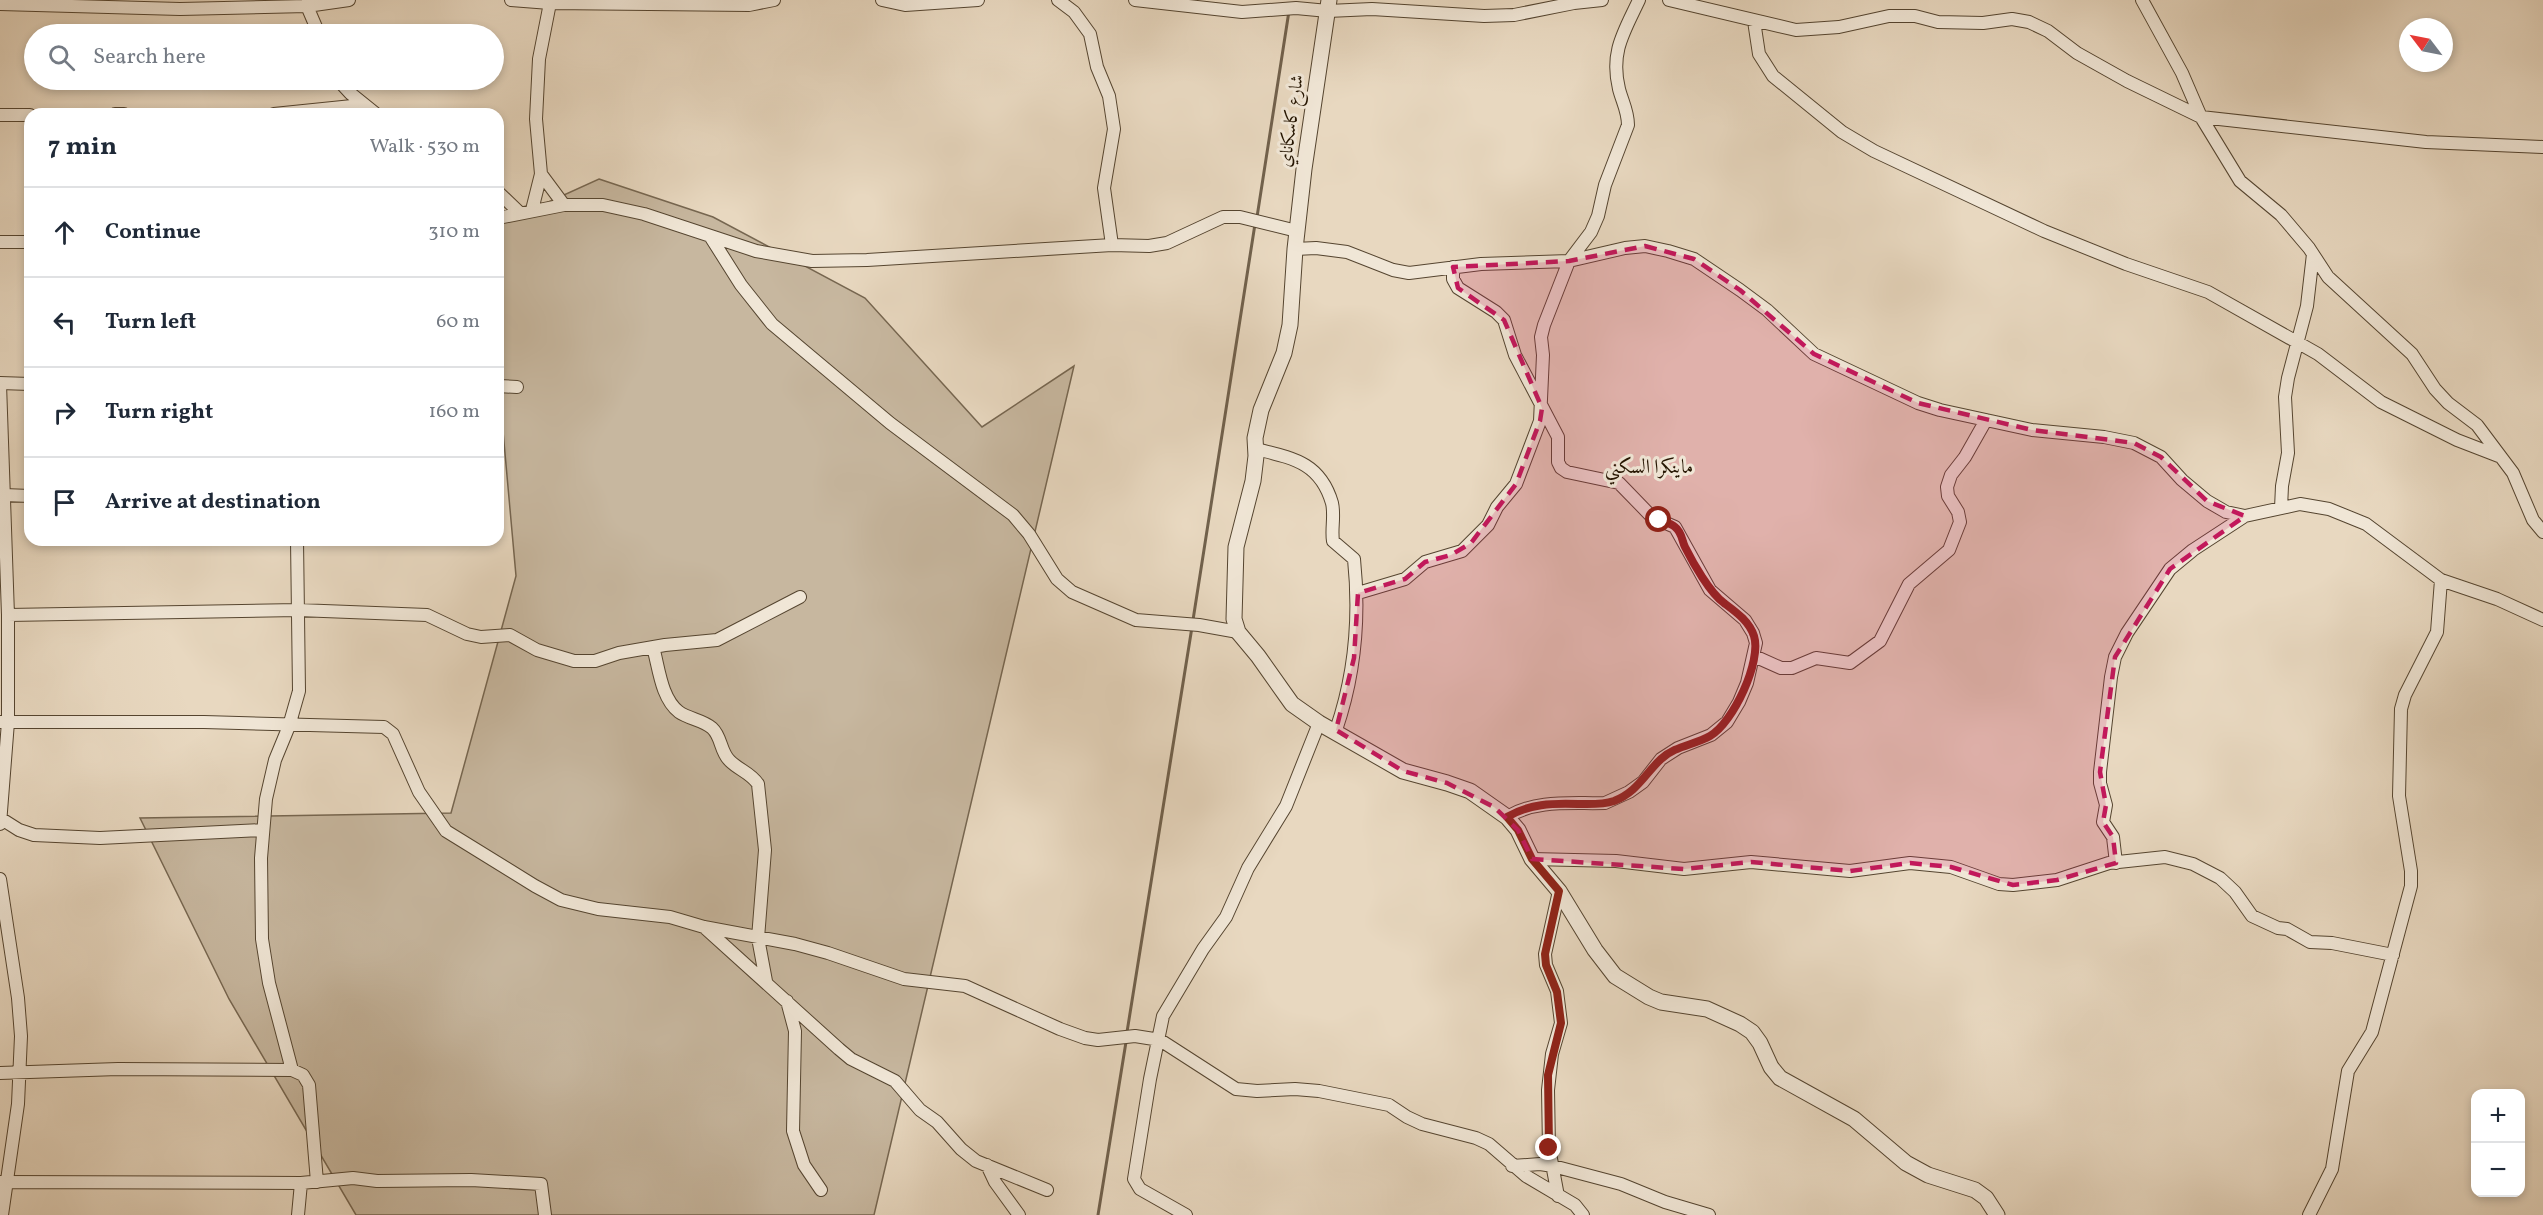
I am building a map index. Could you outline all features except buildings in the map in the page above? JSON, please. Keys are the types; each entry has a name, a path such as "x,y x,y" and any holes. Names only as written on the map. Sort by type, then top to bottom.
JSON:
{"street":[{"path":"0,4 169,9 349,0"},
{"path":"511,0 717,5 749,5 774,0"},
{"path":"882,0 905,5 978,0"},
{"path":"1058,0 1074,12 1090,34 1097,67 1109,96 1114,129 1104,188 1112,244"},
{"path":"1135,0 1242,12 1329,5 1484,16 1514,15 1602,0"},
{"path":"1358,593 1405,579 1425,562 1462,551 1480,534 1516,484 1540,421 1544,355 1541,338 1544,325 1569,261 1591,232 1598,216 1605,185 1628,125 1628,116 1619,89 1616,56 1619,38 1639,0"},
{"path":"1670,0 1796,30 1839,27 1889,16 1915,16 1938,22 1983,23 2012,19 2029,22 2048,31 2078,53 2127,81 2201,117 2426,142 2543,147"},
{"path":"2142,0 2182,73 2201,117 2240,181 2281,214 2328,277 2412,354 2435,389 2448,403 2477,425 2513,473 2533,520 2543,532"},
{"path":"532,210 541,174 536,119 538,59 550,1"},
{"path":"308,3 315,24"},
{"name":"شارع كاسكاناي","path":"1238,632 1234,619 1236,548 1253,481 1255,438 1261,410 1284,353 1290,325 1297,231 1329,5"},
{"path":"1754,21 1754,38 1759,54 1773,76 1842,132 1866,147 2044,231 2126,264 2208,292 2318,354 2381,402 2457,440 2502,457"},
{"path":"348,90 367,108"},
{"path":"333,108 362,105"},
{"path":"0,115 24,115"},
{"path":"541,174 564,205"},
{"path":"504,198 520,213"},
{"path":"504,217 564,205 603,206 644,214 756,251 812,261 867,260 1112,244 1149,246 1167,243 1223,217 1240,217 1297,231"},
{"path":"710,236 741,285 772,324 890,423 1013,515 1029,534 1057,579 1072,592 1136,620 1199,625 1238,632 1293,704 1319,723 1336,730 1402,771 1470,791 1507,817 1518,830 1532,859 1559,891 1600,958 1615,976 1661,1002 1707,1009 1740,1024 1752,1032 1771,1067 1780,1078 1854,1119 1906,1163 1928,1175 1975,1190 1986,1198 1996,1215"},
{"path":"0,242 24,242"},
{"path":"1295,249 1316,248 1347,252 1393,270 1409,273 1480,264 1569,261 1625,248 1645,246 1694,260 1767,310 1814,354 1918,403 2032,430 2104,437 2134,443 2161,457 2182,480 2207,501 2226,512 2245,516"},
{"path":"2281,508 2288,453 2286,397 2307,306 2313,254"},
{"path":"1453,267 1453,279 1458,288 1496,312 1504,320 1515,355 1558,437 1558,462 1561,468 1567,472 1619,483 1652,517 1675,527 1710,590 1745,620 1756,643 1739,702 1727,722 1711,735 1678,748 1661,759 1643,782 1629,792 1605,803 1536,805 1520,809 1507,817"},
{"path":"0,824 8,615 0,383 24,384"},
{"path":"504,387 517,387"},
{"path":"1754,656 1781,668 1792,668 1816,658 1845,664 1850,663 1880,641 1893,620 1909,584 1918,574 1943,558 1949,550 1960,522 1958,512 1948,496 1947,488 1951,475 1965,457 1986,420"},
{"path":"1256,449 1303,462 1315,472 1332,504 1333,541 1354,560 1358,593 1354,658 1336,730"},
{"path":"3,503 24,498"},
{"path":"2116,863 2113,837 2103,822 2106,805 2100,783 2115,657 2138,616 2170,569 2193,550 2245,516 2300,504 2329,509 2366,524 2441,580 2497,599 2543,620"},
{"path":"292,1070 269,983 262,939 261,858 266,799 275,760 289,726 299,691 297,546"},
{"path":"2309,1215 2332,1169 2348,1071 2372,1032 2411,886 2411,871 2399,796 2401,709 2405,695 2437,632 2441,580"},
{"path":"8,615 298,610 427,615 467,634 481,637 510,635 537,650 574,661 595,661 653,647 717,640 800,597"},
{"path":"653,647 665,693 672,705 679,712 712,728 724,754 753,777 758,784 765,850 758,938 766,981"},
{"path":"4,722 204,722 384,727 389,729 426,803 441,826 455,838 561,900 598,909 670,917 704,927 828,953 904,979 965,986 1060,1029 1086,1038 1098,1040 1135,1036 1160,1040 1236,1089 1319,1091 1389,1105 1407,1118 1422,1124 1476,1138 1489,1144 1512,1166 1575,1205 1583,1215"},
{"path":"1186,1215 1140,1189 1134,1179 1150,1078 1160,1040 1163,1016 1203,949 1226,917 1248,868 1286,806 1319,723"},
{"path":"0,818 19,830 34,835 100,838 263,830"},
{"path":"1532,859 1616,861 1684,869 1750,862 1850,871 1910,863 1951,867 1999,884 2013,885 2057,880 2095,867 2157,856 2193,864 2228,884 2247,911 2261,921 2287,929 2310,942 2332,943 2393,955"},
{"path":"0,879 6,959 21,1036 13,1149 3,1182 2,1215"},
{"path":"1558,1196 1548,1133 1548,1075 1561,1023 1557,992 1546,965 1545,954 1559,891"},
{"path":"704,927 851,1059 894,1081 920,1110 944,1128 961,1149 976,1161 1047,1190"},
{"path":"786,1001 795,1031 793,1131 804,1165 821,1190"},
{"path":"0,1073 118,1069 292,1070 303,1075 309,1085 317,1182"},
{"path":"1512,1166 1540,1164 1553,1166 1621,1184 1665,1202 1709,1215"},
{"path":"987,1165 995,1182 1019,1215"},
{"path":"3,1182 301,1183 353,1179 377,1181 419,1179 541,1184 545,1215"},
{"path":"298,1215 301,1183"}],"highlighted area":[{"path":"1645,246 1668,251 1694,259 1740,290 1814,354 1918,403 2032,430 2134,443 2161,457 2207,501 2245,516 2170,569 2115,657 2100,772 2106,805 2103,822 2113,837 2116,863 2057,880 2013,885 1951,867 1910,863 1850,871 1751,862 1684,869 1532,859 1518,830 1494,807 1447,783 1403,771 1336,730 1354,658 1358,593 1405,579 1425,562 1451,555 1471,543 1516,484 1540,421 1542,408 1504,320 1458,288 1453,267 1569,261"}],"shaded area":[{"path":"599,179 713,217 865,298 982,427 1074,366 874,1215 356,1215 229,999 140,818 451,813 516,576 504,442 504,222"}],"waterway":[{"path":"1257,217 1289,11"},
{"path":"1193,620 1255,224"},
{"path":"1127,1032 1192,627"},
{"path":"1098,1215 1126,1042"}],"district":[{"name":"ماينكرا السكني","path":"1649,468"}],"route":[{"path":"1549,1148 1548,1075 1561,1023 1557,992 1546,965 1545,954 1559,891 1532,859 1518,830 1507,817 1520,809 1536,805 1605,803 1616,800 1629,792 1643,782 1661,759 1678,748 1711,735 1727,722 1747,683 1754,656 1756,643 1745,620 1710,590 1690,556 1679,531 1659,520"}]}
